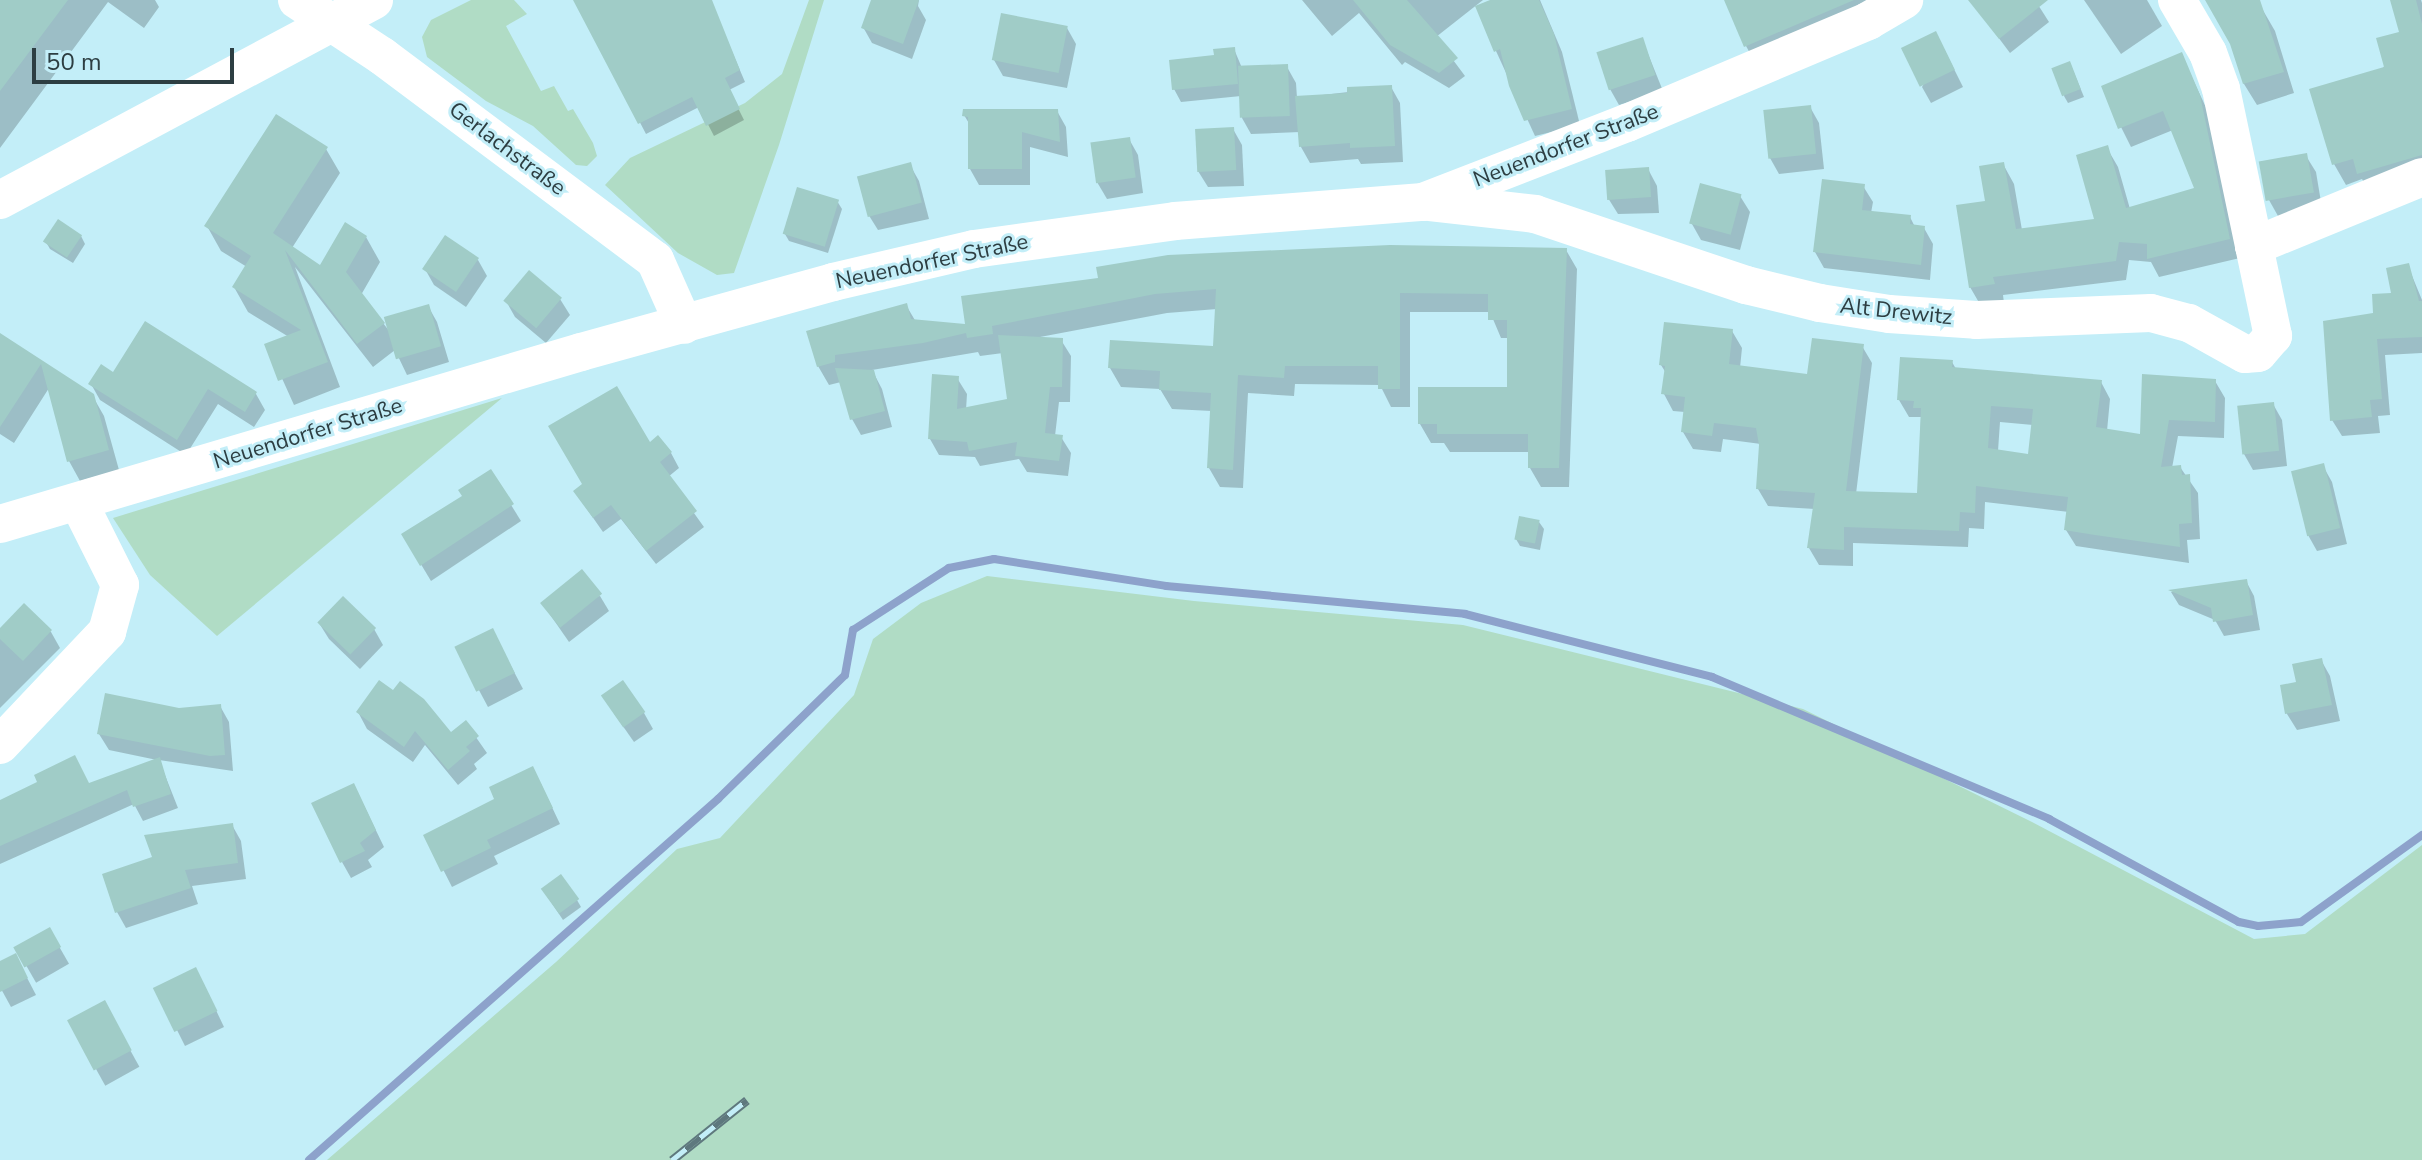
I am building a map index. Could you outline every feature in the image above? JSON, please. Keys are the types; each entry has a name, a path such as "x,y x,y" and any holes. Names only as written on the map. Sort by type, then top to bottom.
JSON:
{"street":[{"name":"Gerlachstraße","path":"297,0 382,56 655,260 684,325"},
{"path":"0,200 374,0"},
{"name":"Neuendorfer Straße","path":"0,524 581,352 833,282 974,249 1175,221 1423,202 1627,123 1868,21 1904,0"},
{"name":"Alt Drewitz","path":"1423,202 1535,214 1746,285 1820,303 1889,314 1976,320 2151,313 2189,323 2245,354 2258,353 2273,336 2221,89 2208,53 2177,0"},
{"path":"2254,246 2422,177"},
{"path":"0,745 107,632 120,585 79,503"}],"green space":[{"path":"471,0 514,0 527,14 506,26 541,91 554,86 568,111 573,109 593,143 597,156 587,166 576,165 533,126 486,101 427,57 422,37 431,20"},
{"path":"809,0 824,0 779,145 734,273 717,275 678,253 605,185 630,158 745,103 782,74"},
{"path":"502,398 217,636 150,575 113,518"},
{"path":"987,576 1194,601 1463,625 1803,709 2032,822 2254,939 2305,934 2422,845 2422,1160 327,1160 556,962 677,849 720,838 854,695 873,639 921,603"}],"building":[{"path":"0,0 68,0 0,91"},
{"path":"573,0 712,0 740,70 725,78 740,109 706,126 692,97 638,124"},
{"path":"871,0 919,0 903,44 861,28"},
{"path":"1353,0 1407,0 1458,58 1439,73 1390,45"},
{"path":"1490,0 1539,0 1554,34 1572,109 1524,121 1509,86 1500,49 1494,52 1475,6"},
{"path":"1724,0 1854,0 1744,47"},
{"path":"1968,0 2048,0 1999,39"},
{"path":"2205,0 2260,0 2284,72 2243,84 2230,44"},
{"path":"2390,0 2416,0 2422,24 2422,155 2357,174 2353,159 2332,165 2309,89 2384,67 2376,38 2399,32"},
{"path":"1001,13 1068,26 1059,73 992,60"},
{"path":"1936,31 1955,70 1920,87 1901,48"},
{"path":"1643,37 1655,75 1609,90 1596,52"},
{"path":"1235,47 1238,84 1172,90 1169,60 1214,55 1213,49"},
{"path":"2182,52 2200,95 2230,239 2147,259 2147,244 2119,242 2116,261 1993,277 1995,284 1969,288 1956,205 1985,201 1979,166 2004,162 2016,229 2094,219 2076,155 2108,145 2126,208 2194,188 2163,111 2118,129 2101,86"},
{"path":"2070,61 2081,89 2062,96 2051,68"},
{"path":"1288,64 1290,116 1240,118 1238,66"},
{"path":"1392,85 1395,146 1350,148 1350,143 1299,147 1295,96 1347,93 1347,87"},
{"path":"1811,105 1816,154 1768,159 1763,110"},
{"path":"963,109 1058,109 1060,142 1022,132 1022,169 968,169 968,117 962,116"},
{"path":"276,114 328,147 273,233 320,265 345,222 367,236 346,272 385,323 357,344 285,250 328,362 278,381 264,344 301,330 232,287 251,256 204,226"},
{"path":"1234,127 1236,170 1197,172 1195,129"},
{"path":"1130,137 1136,178 1096,183 1090,143"},
{"path":"2307,153 2314,192 2266,201 2259,162"},
{"path":"911,162 922,203 868,217 857,176"},
{"path":"1649,167 1651,197 1607,200 1605,170"},
{"path":"1822,179 1865,184 1862,210 1911,215 1910,224 1925,226 1921,265 1813,252"},
{"path":"1700,183 1742,194 1731,235 1689,224"},
{"path":"797,187 839,200 825,247 783,234"},
{"path":"58,219 82,235 67,258 43,241"},
{"path":"445,235 479,258 456,292 422,269"},
{"path":"1390,245 1567,248 1559,468 1528,468 1528,434 1437,434 1437,424 1418,424 1418,387 1507,387 1507,320 1488,320 1488,294 1400,293 1400,389 1378,389 1378,366 1285,366 1284,378 1238,375 1233,470 1207,468 1211,393 1159,390 1160,371 1108,368 1110,340 1213,346 1216,289 1155,294 992,326 993,334 967,338 966,333 923,343 835,355 835,362 817,367 806,331 907,303 911,319 965,324 961,296 1098,278 1096,267 1168,255"},
{"path":"2409,263 2419,301 2422,301 2422,337 2377,339 2382,399 2370,400 2372,417 2330,421 2323,321 2373,313 2372,294 2391,293 2386,268"},
{"path":"529,270 562,298 536,328 503,301"},
{"path":"429,304 441,346 396,359 384,317"},
{"path":"145,321 257,392 245,412 208,389 177,440 88,384 101,364 113,372"},
{"path":"1664,322 1733,329 1729,364 1807,374 1812,338 1864,344 1846,491 1917,493 1921,408 1913,408 1914,401 1897,400 1900,357 1953,360 1952,367 2102,380 2096,427 2140,434 2142,374 2216,379 2215,422 2169,420 2161,467 2181,465 2182,475 2190,474 2192,523 2179,524 2180,547 2064,530 2068,497 1976,486 1975,513 1960,512 1959,531 1844,527 1844,550 1807,548 1815,493 1756,489 1759,445 1756,428 1714,423 1712,436 1681,432 1685,397 1661,394 1665,366 1659,365","holes":["1991,406 2033,409 2028,454 1988,448"]},
{"path":"0,333 94,394 109,450 67,462 41,364 0,427"},
{"path":"998,335 1063,338 1062,387 1050,387 1045,433 1063,435 1059,461 1015,456 1017,442 969,451 967,442 928,439 932,374 959,376 957,409 1007,399"},
{"path":"835,368 874,370 885,411 850,420"},
{"path":"617,386 650,442 658,435 672,452 660,462 697,511 646,551 611,505 593,518 573,491 582,484 548,426"},
{"path":"2274,402 2279,451 2242,455 2237,406"},
{"path":"2324,463 2340,528 2307,536 2291,471"},
{"path":"491,469 514,504 420,566 401,534 462,496 458,490"},
{"path":"1519,516 1540,520 1535,544 1514,540"},
{"path":"582,569 602,594 560,628 540,603"},
{"path":"2247,579 2253,615 2213,622 2211,608 2168,590"},
{"path":"343,596 376,628 350,655 317,623"},
{"path":"24,603 52,630 23,661 0,639 0,628"},
{"path":"493,628 515,673 476,692 454,647"},
{"path":"2322,658 2332,705 2285,714 2280,685 2296,682 2292,664"},
{"path":"379,680 393,690 400,681 424,699 451,732 466,720 479,736 466,747 470,751 448,770 415,731 404,747 356,712"},
{"path":"623,680 645,712 623,727 601,695"},
{"path":"105,693 179,708 221,704 225,755 210,756 97,734"},
{"path":"75,755 89,783 160,757 171,794 133,807 127,790 0,846 0,800 37,782 34,775"},
{"path":"533,766 553,808 487,840 491,848 441,872 423,835 494,799 489,787"},
{"path":"354,783 376,830 360,843 365,851 340,863 311,803"},
{"path":"233,823 238,863 185,870 191,888 115,913 102,874 152,857 144,835"},
{"path":"561,874 579,899 559,914 541,889"},
{"path":"50,927 61,947 24,967 13,947"},
{"path":"16,953 28,978 0,992 0,961"},
{"path":"196,967 217,1011 174,1032 153,988"},
{"path":"105,1000 132,1050 94,1071 67,1020"}],"waterway":[{"path":"309,1160 718,799 845,675 853,630 949,568 994,559 1166,586 1465,614 1712,677 2049,819 2239,922 2258,926 2301,922 2422,835"}],"railway":[{"path":"672,1160 747,1100"}]}
